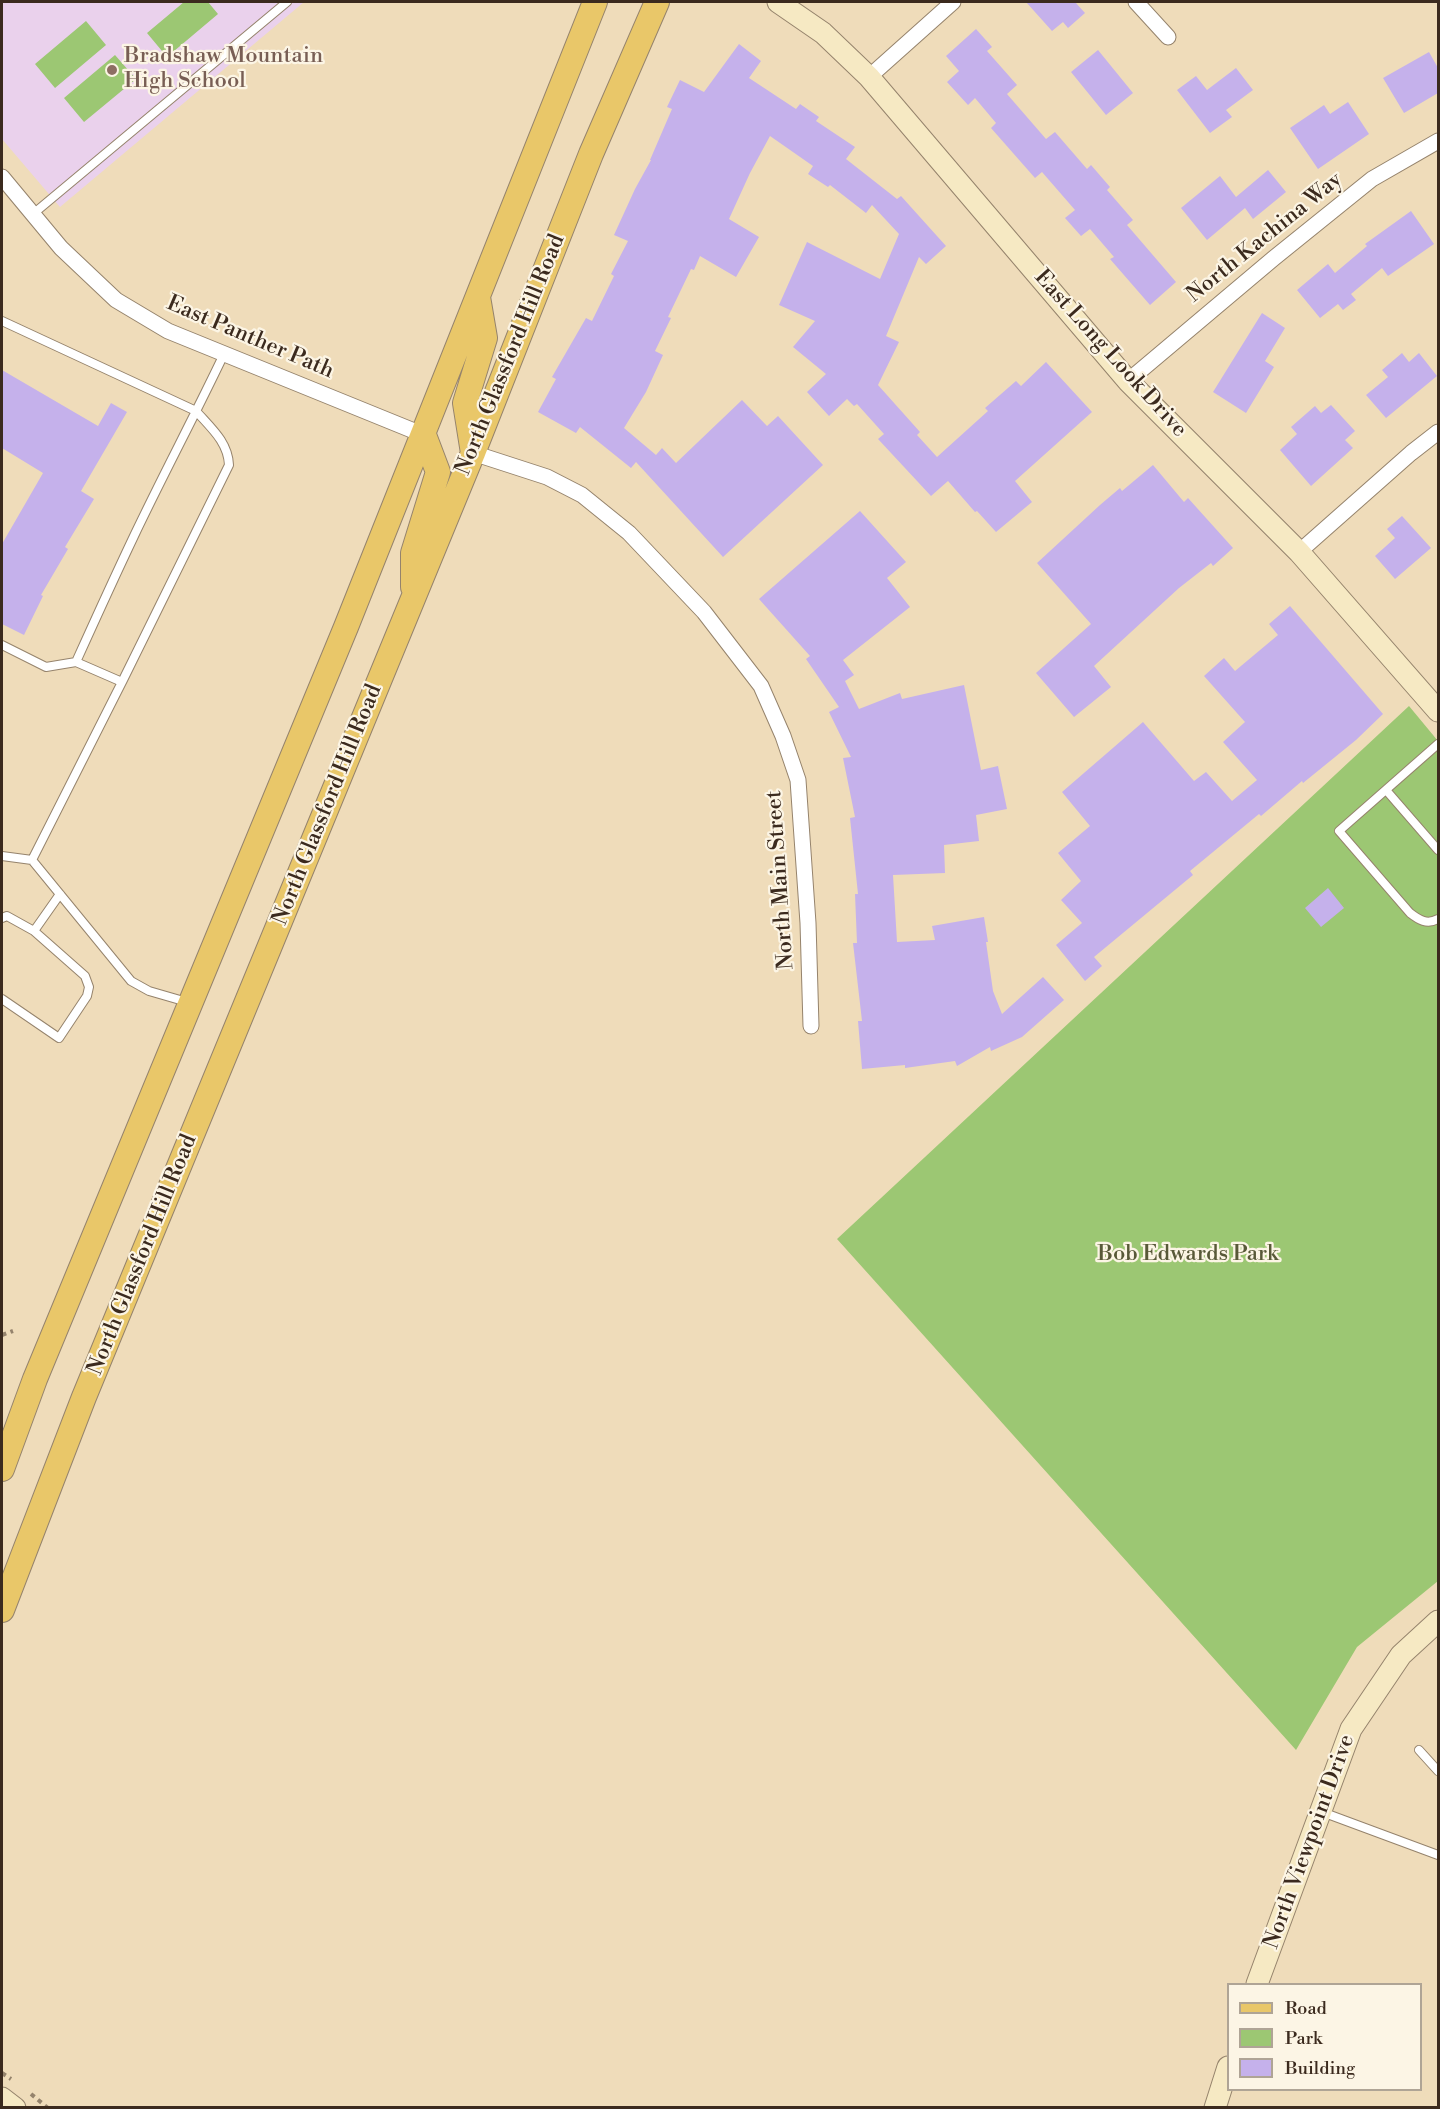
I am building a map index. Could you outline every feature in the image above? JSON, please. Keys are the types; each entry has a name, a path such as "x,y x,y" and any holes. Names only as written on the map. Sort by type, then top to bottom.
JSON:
{"main road":[{"path":"2,1469 35,1379 424,435 595,2"},
{"name":"North Glassford Hill Road","path":"2,1610 89,1386 473,453 591,154 657,2"},
{"path":"473,453 465,403 485,338 478,297"},
{"path":"413,598 413,553 438,472 424,435"}],"street":[{"name":"East Long Look Drive","path":"778,2 823,33 869,77 1128,381 1299,552 1438,711"},
{"path":"869,77 953,2"},
{"path":"1136,2 1168,37"},
{"name":"North Kachina Way","path":"1128,381 1372,179 1438,141"},
{"name":"East Panther Path","path":"2,177 61,248 116,300 168,331 424,435"},
{"path":"1299,552 1438,432"},
{"name":"North Main Street","path":"473,453 556,482 582,495 628,533 704,612 761,686 783,736 798,780 808,923 811,1026"},
{"name":"North Viewpoint Drive","path":"1257,1983 1351,1729 1401,1655 1438,1621"},
{"path":"1215,2108 1227,2070"},
{"path":"2,2098 15,2108"}],"lane":[{"path":"33,214 287,2"},
{"path":"2,321 196,411 220,438 229,453 229,465 32,860"},
{"path":"76,662 135,535 224,354"},
{"path":"2,645 46,667 76,662 122,682"},
{"path":"1438,744 1339,831 1420,922 1438,919"},
{"path":"1386,790 1438,850"},
{"path":"2,856 32,860 131,981 149,991 191,1003"},
{"path":"34,932 60,894"},
{"path":"2,918 7,916 34,932 85,976 89,987 87,996 59,1038 2,999"},
{"path":"1419,1750 1438,1771"},
{"path":"1320,1812 1438,1855"}],"path":[{"path":"2,1335 13,1331"}],"shaded area":[{"name":"Bradshaw Mountain High School","path":"2,2 304,2 60,207 2,139"}],"green space":[{"path":"184,2 208,2 218,14 167,57 147,33"},
{"path":"86,21 106,45 55,88 35,64"},
{"path":"115,55 136,79 84,122 64,98"},
{"name":"Bob Edwards Park","path":"1409,706 1438,741 1438,1581 1357,1647 1296,1750 837,1239"}],"building":[{"path":"1026,2 1075,2 1085,13 1068,28 1063,22 1052,31"},
{"path":"976,29 992,47 987,51 1017,85 1007,94 1046,139 1055,132 1087,169 1091,165 1110,187 1107,190 1133,220 1127,225 1176,282 1150,305 1110,259 1114,257 1090,229 1081,236 1065,218 1075,210 1042,172 1035,178 991,128 996,123 975,98 968,105 947,82 959,71 946,56"},
{"path":"739,44 761,61 749,78 796,109 800,104 819,117 816,121 855,147 846,159 897,199 901,196 946,246 926,264 919,257 886,336 899,342 878,385 920,432 917,435 937,457 988,411 985,408 1016,381 1021,386 1046,362 1092,412 1015,481 1032,502 996,532 948,481 931,496 878,439 884,434 857,404 854,406 847,399 829,416 807,392 826,374 793,347 815,321 779,305 807,242 880,279 899,234 872,205 866,213 830,185 828,187 808,174 813,166 770,136 729,219 759,237 736,277 700,256 694,270 691,269 668,317 671,318 655,351 663,355 646,392 624,428 656,455 662,448 676,463 742,400 767,426 778,416 823,465 723,557 636,462 631,468 580,427 576,433 538,412 556,379 552,377 586,318 592,321 614,276 611,274 628,241 614,235 651,160 672,109 667,107 680,80 704,92"},
{"path":"1098,50 1133,93 1106,115 1071,72"},
{"path":"1429,52 1438,68 1438,93 1404,113 1383,78"},
{"path":"1236,68 1253,90 1226,110 1232,117 1210,133 1177,90 1196,76 1207,90"},
{"path":"1348,102 1369,134 1318,169 1290,128 1324,105 1330,114"},
{"path":"1268,170 1286,192 1253,219 1245,208 1207,240 1181,208 1220,176 1236,197"},
{"path":"1411,211 1434,244 1388,276 1382,268 1351,294 1356,300 1343,310 1338,304 1320,318 1297,290 1328,264 1335,273 1367,246 1365,244"},
{"path":"1262,313 1285,328 1265,361 1274,367 1246,413 1213,392"},
{"path":"1402,353 1409,362 1419,353 1437,376 1386,418 1366,395 1388,377 1382,370"},
{"path":"2,370 98,426 111,403 127,412 81,491 94,499 65,547 68,549 41,595 43,596 24,635 2,624 2,544 43,473 2,448"},
{"path":"1331,405 1355,431 1345,440 1353,448 1311,486 1280,450 1297,434 1291,427 1315,406 1321,413"},
{"path":"1153,465 1184,502 1188,498 1233,548 1213,566 1211,563 1179,588 1094,666 1111,687 1074,717 1036,673 1091,624 1037,563 1120,488 1122,491"},
{"path":"860,511 906,562 887,578 910,607 843,660 854,675 845,681 859,709 900,693 902,699 964,685 981,770 998,766 1007,809 976,815 979,841 944,845 945,873 893,875 897,942 935,940 932,926 984,917 993,991 1002,1014 1043,977 1064,1000 1022,1037 991,1051 990,1047 957,1066 955,1061 905,1068 905,1065 862,1069 858,1021 862,1021 853,943 857,943 855,894 858,894 850,818 855,817 843,758 851,757 829,712 839,707 806,659 810,656 759,599"},
{"path":"1402,516 1431,548 1395,579 1375,556 1395,538 1387,529"},
{"path":"1290,606 1383,714 1356,740 1261,816 1259,814 1190,871 1193,875 1094,957 1102,966 1085,981 1056,945 1082,923 1061,900 1081,881 1058,853 1090,826 1062,792 1143,722 1194,781 1206,772 1232,801 1257,780 1223,742 1245,722 1204,676 1224,658 1235,671 1278,635 1269,624"},
{"path":"1328,888 1344,908 1321,927 1305,908"}],"place":[{"name":"Bradshaw Mountain High School","path":"112,70"}]}
